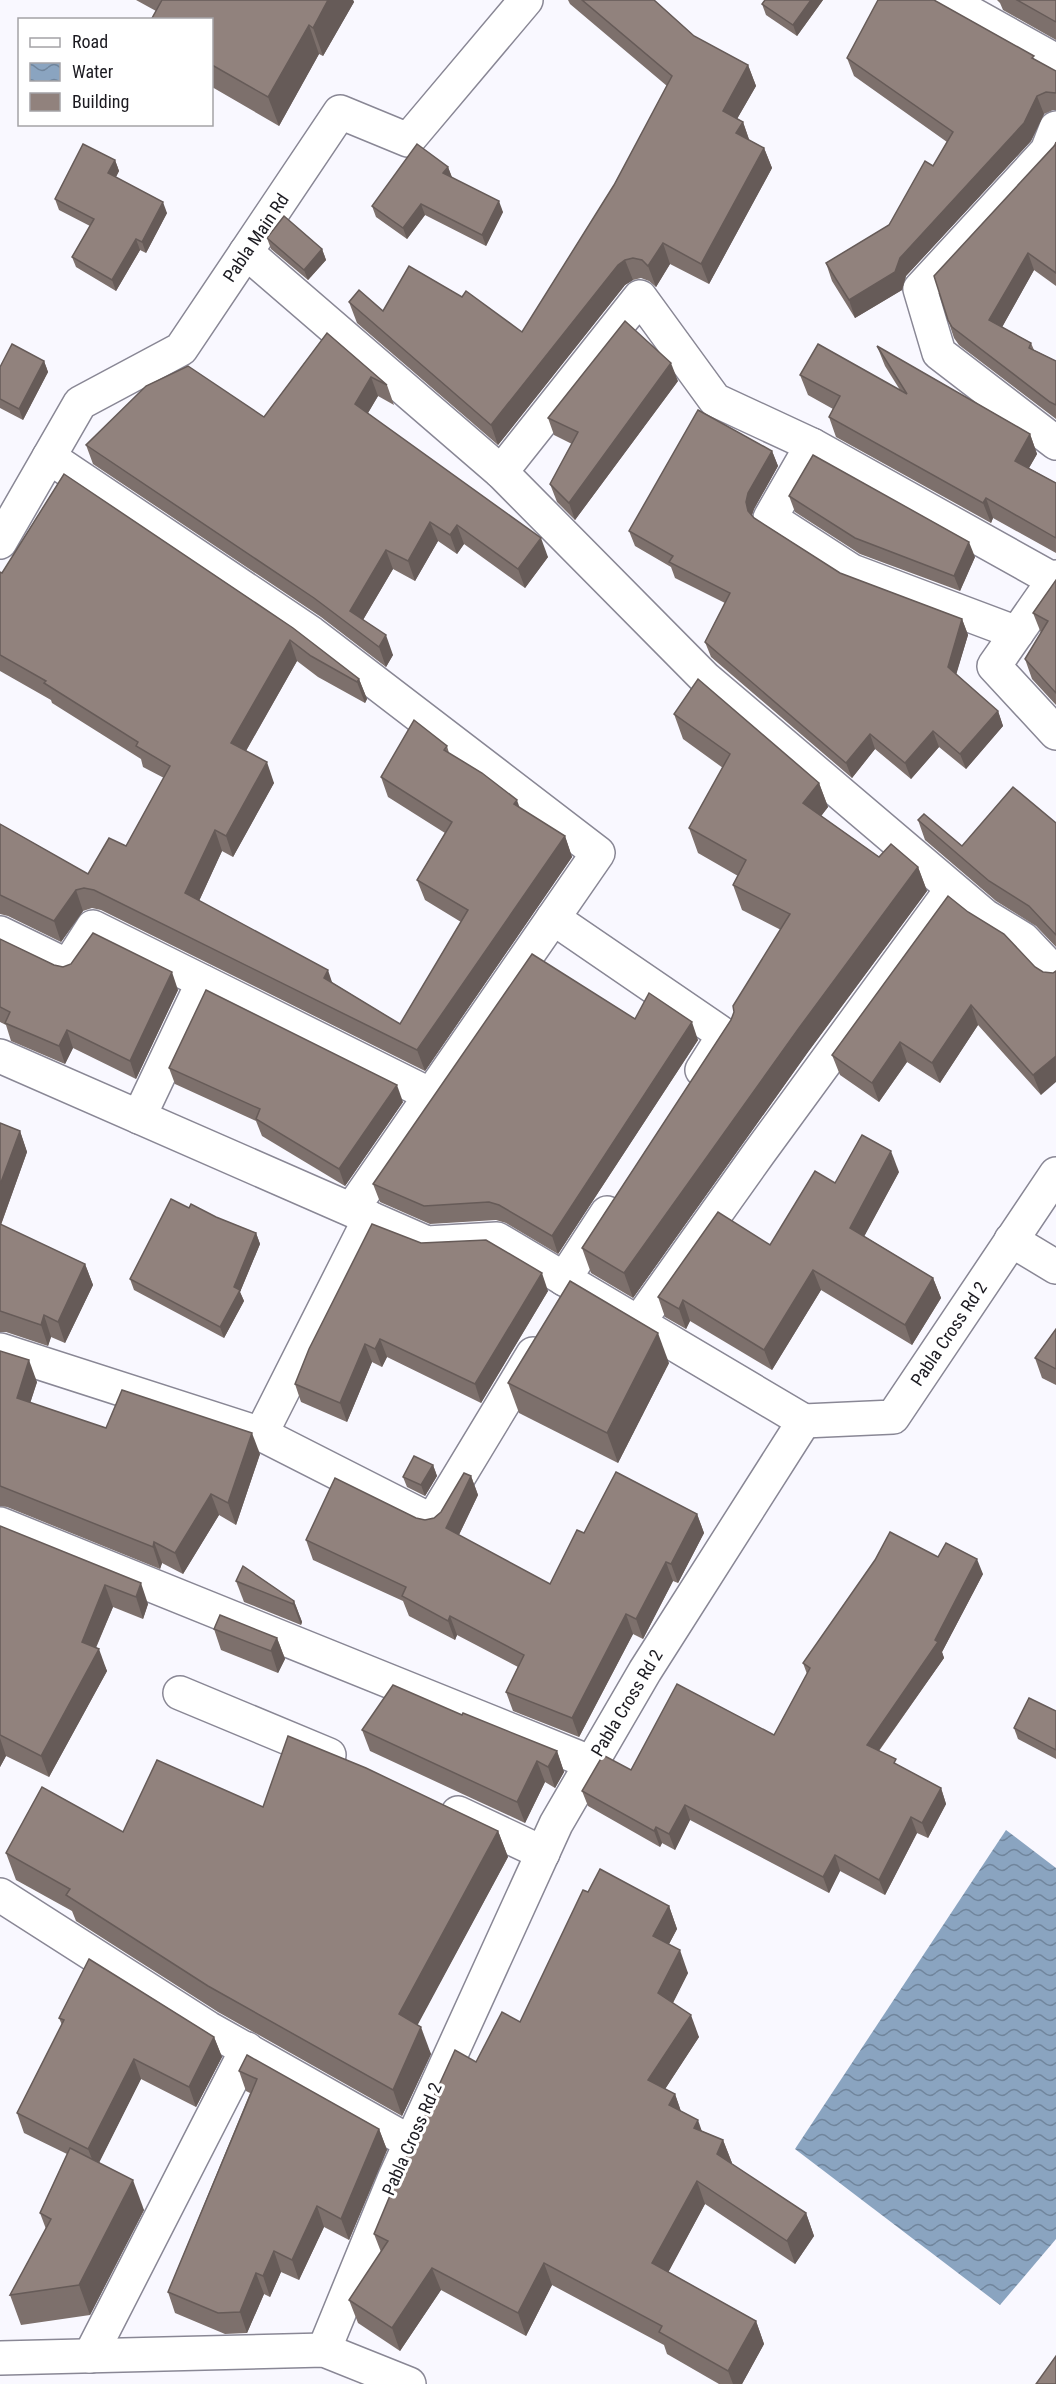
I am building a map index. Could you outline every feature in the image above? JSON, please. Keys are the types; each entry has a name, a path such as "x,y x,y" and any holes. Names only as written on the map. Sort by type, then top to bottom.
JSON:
{"street":[{"name":"Pabla Main Rd","path":"0,542 80,403 181,349 340,112 408,141 526,0"},
{"path":"947,0 1056,61"},
{"path":"1056,128 1047,151 1045,174 920,289 939,352 1056,443"},
{"path":"246,252 501,472 705,678 985,916 1023,939 1056,974"},
{"path":"501,472 640,297 715,400 812,445 1055,578 994,666 1056,733"},
{"path":"812,445 770,518 852,571 1017,633"},
{"path":"49,457 311,633 597,853 431,1095 361,1214 261,1434"},
{"path":"638,1323 952,888"},
{"path":"553,918 724,1035 686,1094"},
{"path":"0,933 68,966 93,927 431,1095"},
{"path":"139,1117 203,982"},
{"path":"0,1056 427,1243 497,1239 562,1299 638,1323 804,1421"},
{"name":"Pabla Cross Rd 2","path":"324,2350 410,2142 556,1824 652,1661 804,1421 893,1417 1056,1174"},
{"path":"0,1350 261,1434 432,1521 562,1299 622,1191"},
{"path":"1011,1240 1056,1267"},
{"path":"0,1524 592,1763"},
{"path":"180,1693 361,1768"},
{"path":"436,1803 543,1853"},
{"path":"0,1895 208,2028 410,2142"},
{"path":"90,2356 247,2049"},
{"path":"0,2358 324,2350 409,2384"}],"water":[{"path":"1006,1830 1056,1868 1056,2239 1000,2305 795,2149"}],"building":[{"path":"162,0 328,0 313,28 309,25 268,97 213,66 213,18 152,18"},
{"path":"582,0 654,0 694,36 748,65 723,111 743,122 736,133 764,148 701,264 663,243 648,266 642,260 633,258 618,265 491,425 349,302 359,290 383,311 409,266 462,297 466,291 522,332 614,185 672,76"},
{"path":"765,0 811,0 793,25 762,4"},
{"path":"878,0 934,0 1034,56 1032,58 1056,71 1056,93 1046,92 1037,96 1024,123 900,258 895,272 849,300 826,263 889,225 925,161 933,166 953,132 847,58"},
{"path":"1017,0 1056,0 1056,22"},
{"path":"1056,142 1056,273 1028,253 989,320 1031,343 1029,348 1056,361 1056,405 952,327 934,276"},
{"path":"83,144 115,160 108,173 163,202 142,242 136,239 112,280 72,257 94,219 55,199"},
{"path":"417,144 448,167 443,173 499,201 482,235 421,204 403,228 372,206"},
{"path":"284,216 322,249 304,270 267,238"},
{"path":"625,321 671,363 569,503 550,484 578,432 548,418"},
{"path":"327,333 387,385 371,377 355,404 541,538 518,569 457,525 450,535 430,522 408,561 386,550 350,611 386,635 379,647 314,598 86,445 146,386 188,366 264,417"},
{"path":"12,344 44,361 19,409 0,399 0,367"},
{"path":"818,344 907,394 877,346 1030,434 1015,461 1056,483 1056,538 986,498 983,503 829,417 840,396 800,375"},
{"path":"698,410 772,451 748,493 746,502 748,511 754,518 840,573 962,619 948,667 998,711 960,754 933,731 905,763 870,734 846,763 705,642 730,593 669,562 673,556 629,531"},
{"path":"813,455 969,542 954,576 855,538 789,496"},
{"path":"64,474 293,628 359,679 357,682 311,656 290,640 231,743 267,762 226,836 215,830 185,893 328,970 324,978 400,1024 468,910 417,880 452,822 381,777 414,720 447,746 444,750 482,773 517,800 514,804 565,836 417,1050 94,890 84,888 76,890 54,921 0,895 0,824 88,874 109,838 126,846 170,766 136,746 138,742 44,683 46,681 0,655 0,572 2,573"},
{"path":"1056,580 1056,693 1025,659 1048,621 1033,613"},
{"path":"698,679 819,783 803,803 879,857 891,844 918,867 799,1028 624,1273 582,1248 731,1020 734,1012 733,1006 790,914 733,885 746,860 689,828 730,754 674,714"},
{"path":"1013,787 1056,823 1056,935 1029,906 989,881 918,820 924,814 962,846"},
{"path":"948,896 968,912 1004,934 1035,967 1043,972 1056,971 1056,1056 1033,1075 971,1005 932,1063 900,1042 872,1083 832,1055"},
{"path":"93,933 172,972 130,1061 67,1030 59,1046 5,1023 10,1012 0,1007 0,939 54,965 63,967 71,964"},
{"path":"532,954 635,1019 649,993 692,1022 552,1236 499,1205 489,1202 424,1206 373,1184"},
{"path":"206,990 397,1085 339,1169 256,1119 260,1109 169,1068"},
{"path":"0,1123 20,1131 0,1185"},
{"path":"862,1135 891,1151 850,1228 933,1278 905,1325 813,1270 764,1350 683,1300 679,1309 658,1297 718,1212 770,1245 815,1171 835,1183"},
{"path":"171,1199 189,1208 191,1204 256,1233 234,1287 240,1290 220,1327 130,1279"},
{"path":"0,1224 85,1264 58,1322 44,1315 41,1325 0,1311"},
{"path":"372,1224 421,1243 486,1240 542,1273 475,1384 380,1339 375,1349 365,1344 340,1403 295,1384 309,1349"},
{"path":"570,1281 658,1333 607,1433 508,1383"},
{"path":"1056,1329 1056,1369 1035,1358"},
{"path":"0,1351 29,1360 17,1398 106,1428 122,1390 252,1433 228,1503 211,1494 175,1553 154,1542 153,1547 0,1486"},
{"path":"414,1456 433,1465 421,1485 403,1477"},
{"path":"616,1472 697,1514 671,1564 666,1562 636,1619 626,1614 572,1718 506,1692 524,1655 450,1616 448,1621 402,1596 406,1587 306,1540 335,1478 416,1518 425,1520 434,1518 441,1512 464,1473 471,1476 446,1528 550,1584 577,1530 584,1533"},
{"path":"0,1526 141,1583 136,1597 105,1585 82,1642 99,1649 41,1756 0,1735"},
{"path":"890,1532 938,1557 946,1543 977,1559 935,1640 938,1642 867,1745 896,1759 894,1763 941,1788 922,1823 911,1817 879,1880 835,1855 823,1877 685,1805 669,1834 656,1827 654,1831 582,1791 603,1755 631,1770 677,1684 774,1735 810,1668 803,1663 875,1560"},
{"path":"243,1566 294,1601 293,1604 236,1581"},
{"path":"220,1615 277,1638 271,1651 214,1629"},
{"path":"393,1685 462,1715 463,1713 557,1751 548,1767 537,1761 517,1802 362,1730"},
{"path":"1029,1698 1056,1711 1056,1750 1014,1728"},
{"path":"288,1736 366,1768 498,1831 399,2014 421,2027 393,2090 208,1986 66,1895 70,1889 6,1853 42,1787 123,1832 157,1760 263,1807"},
{"path":"600,1869 669,1906 653,1936 680,1950 658,1993 691,2015 648,2080 675,2094 669,2105 698,2120 694,2128 723,2140 717,2154 806,2213 787,2241 697,2181 652,2263 756,2321 728,2371 659,2332 662,2326 544,2263 518,2313 432,2268 392,2328 349,2300 388,2241 374,2234 455,2050 476,2062 502,2012 520,2022 583,1890 588,1892"},
{"path":"89,1959 214,2037 189,2087 134,2059 88,2149 17,2113 64,2020 59,2018"},
{"path":"247,2055 379,2129 341,2219 317,2206 292,2260 274,2251 263,2276 256,2273 240,2312 218,2313 168,2292 257,2079 239,2071"},
{"path":"70,2148 133,2180 79,2285 10,2295 51,2219 40,2213"},
{"path":"1056,2356 1056,2384 1036,2384"}]}
